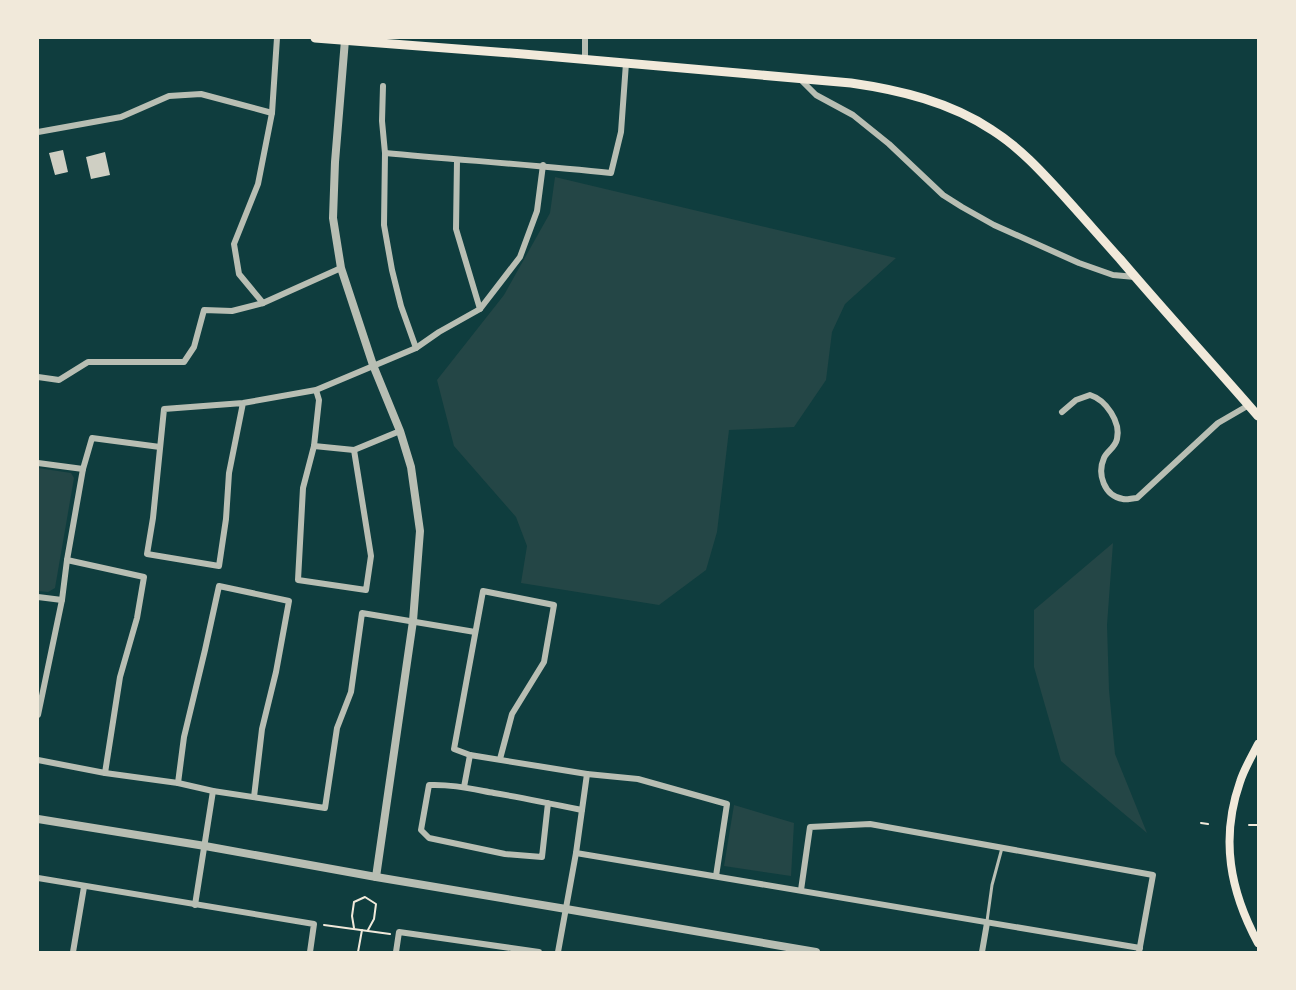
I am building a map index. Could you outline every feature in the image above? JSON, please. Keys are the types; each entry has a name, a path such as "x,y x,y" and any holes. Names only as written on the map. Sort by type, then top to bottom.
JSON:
{"main road":[{"path":"315,38 862,84 926,99 992,129 1020,151 1045,175 1258,416"},
{"path":"1258,744 1236,792 1229,851 1239,899 1258,943"}],"street":[{"path":"262,303 240,274 234,244 258,184 272,113 277,38"},
{"path":"585,38 585,60"},
{"path":"345,40 333,218 341,268 411,467 420,531 413,621 376,877"},
{"path":"385,153 543,165 611,173 621,132 626,63"},
{"path":"800,78 816,96 853,115 890,144 943,195 962,207 994,225 1079,263 1113,275 1135,277"},
{"path":"383,86 384,225 401,306 416,348"},
{"path":"38,132 121,117 169,96 201,94 272,113"},
{"path":"457,160 456,229 480,309"},
{"path":"243,404 229,473 226,519 219,566 147,554 164,409 243,404 315,390 416,348 480,309 520,257 537,211 543,165"},
{"path":"38,377 59,380 88,362 184,362 194,347 204,310 232,311 262,303 341,268"},
{"path":"315,390 319,400 314,446 303,488 298,580 366,590 371,556 354,450"},
{"path":"1062,412 1076,400 1090,395 1102,401 1113,417 1117,429 1117,441 1104,457 1101,477 1109,492 1122,499 1137,498 1218,423 1249,405"},
{"path":"314,446 354,450 400,431"},
{"path":"38,715 62,600 83,469 92,438 160,447"},
{"path":"38,463 83,469"},
{"path":"67,560 144,577 137,618 120,677 105,773"},
{"path":"178,783 184,737 219,586 289,601 276,672 262,729 254,797"},
{"path":"500,759 512,714 544,662 554,604 483,591 454,749 470,755 587,774 638,779 727,804 717,876"},
{"path":"38,597 62,600"},
{"path":"38,760 325,808 337,728 351,692 362,613 474,632"},
{"path":"464,788 470,755"},
{"path":"558,952 576,853 587,774"},
{"path":"548,803 542,857 505,854 429,838 422,830 429,785 464,788 548,803 582,810"},
{"path":"195,905 213,791"},
{"path":"38,819 566,909 767,948 816,952"},
{"path":"576,853 1140,950 1153,875 870,824 810,827 801,890"},
{"path":"38,878 314,924 310,952"},
{"path":"73,952 84,887"},
{"path":"982,952 987,923"},
{"path":"396,952 399,932 539,952"}],"lane":[{"path":"987,923 992,885 1002,847"}],"path":[{"path":"1200,824 1208,824"},
{"path":"1249,825 1258,825"},
{"path":"354,928 352,916 354,902 365,897 376,904 374,919 368,930"},
{"path":"314,924 398,935"},
{"path":"358,952 362,930"}],"shaded area":[{"path":"555,177 896,258 845,304 832,332 826,380 794,427 729,430 717,532 706,570 659,605 521,583 527,546 516,517 454,446 437,380 504,295 550,213"},
{"path":"38,468 71,473 74,478 55,588 48,592 38,591"},
{"path":"1113,543 1107,625 1109,690 1115,754 1147,833 1061,761 1034,667 1034,610"},
{"path":"734,805 794,823 791,876 724,866"}],"building":[{"path":"63,150 68,172 55,175 49,153"},
{"path":"105,152 110,175 91,179 86,157"}]}
